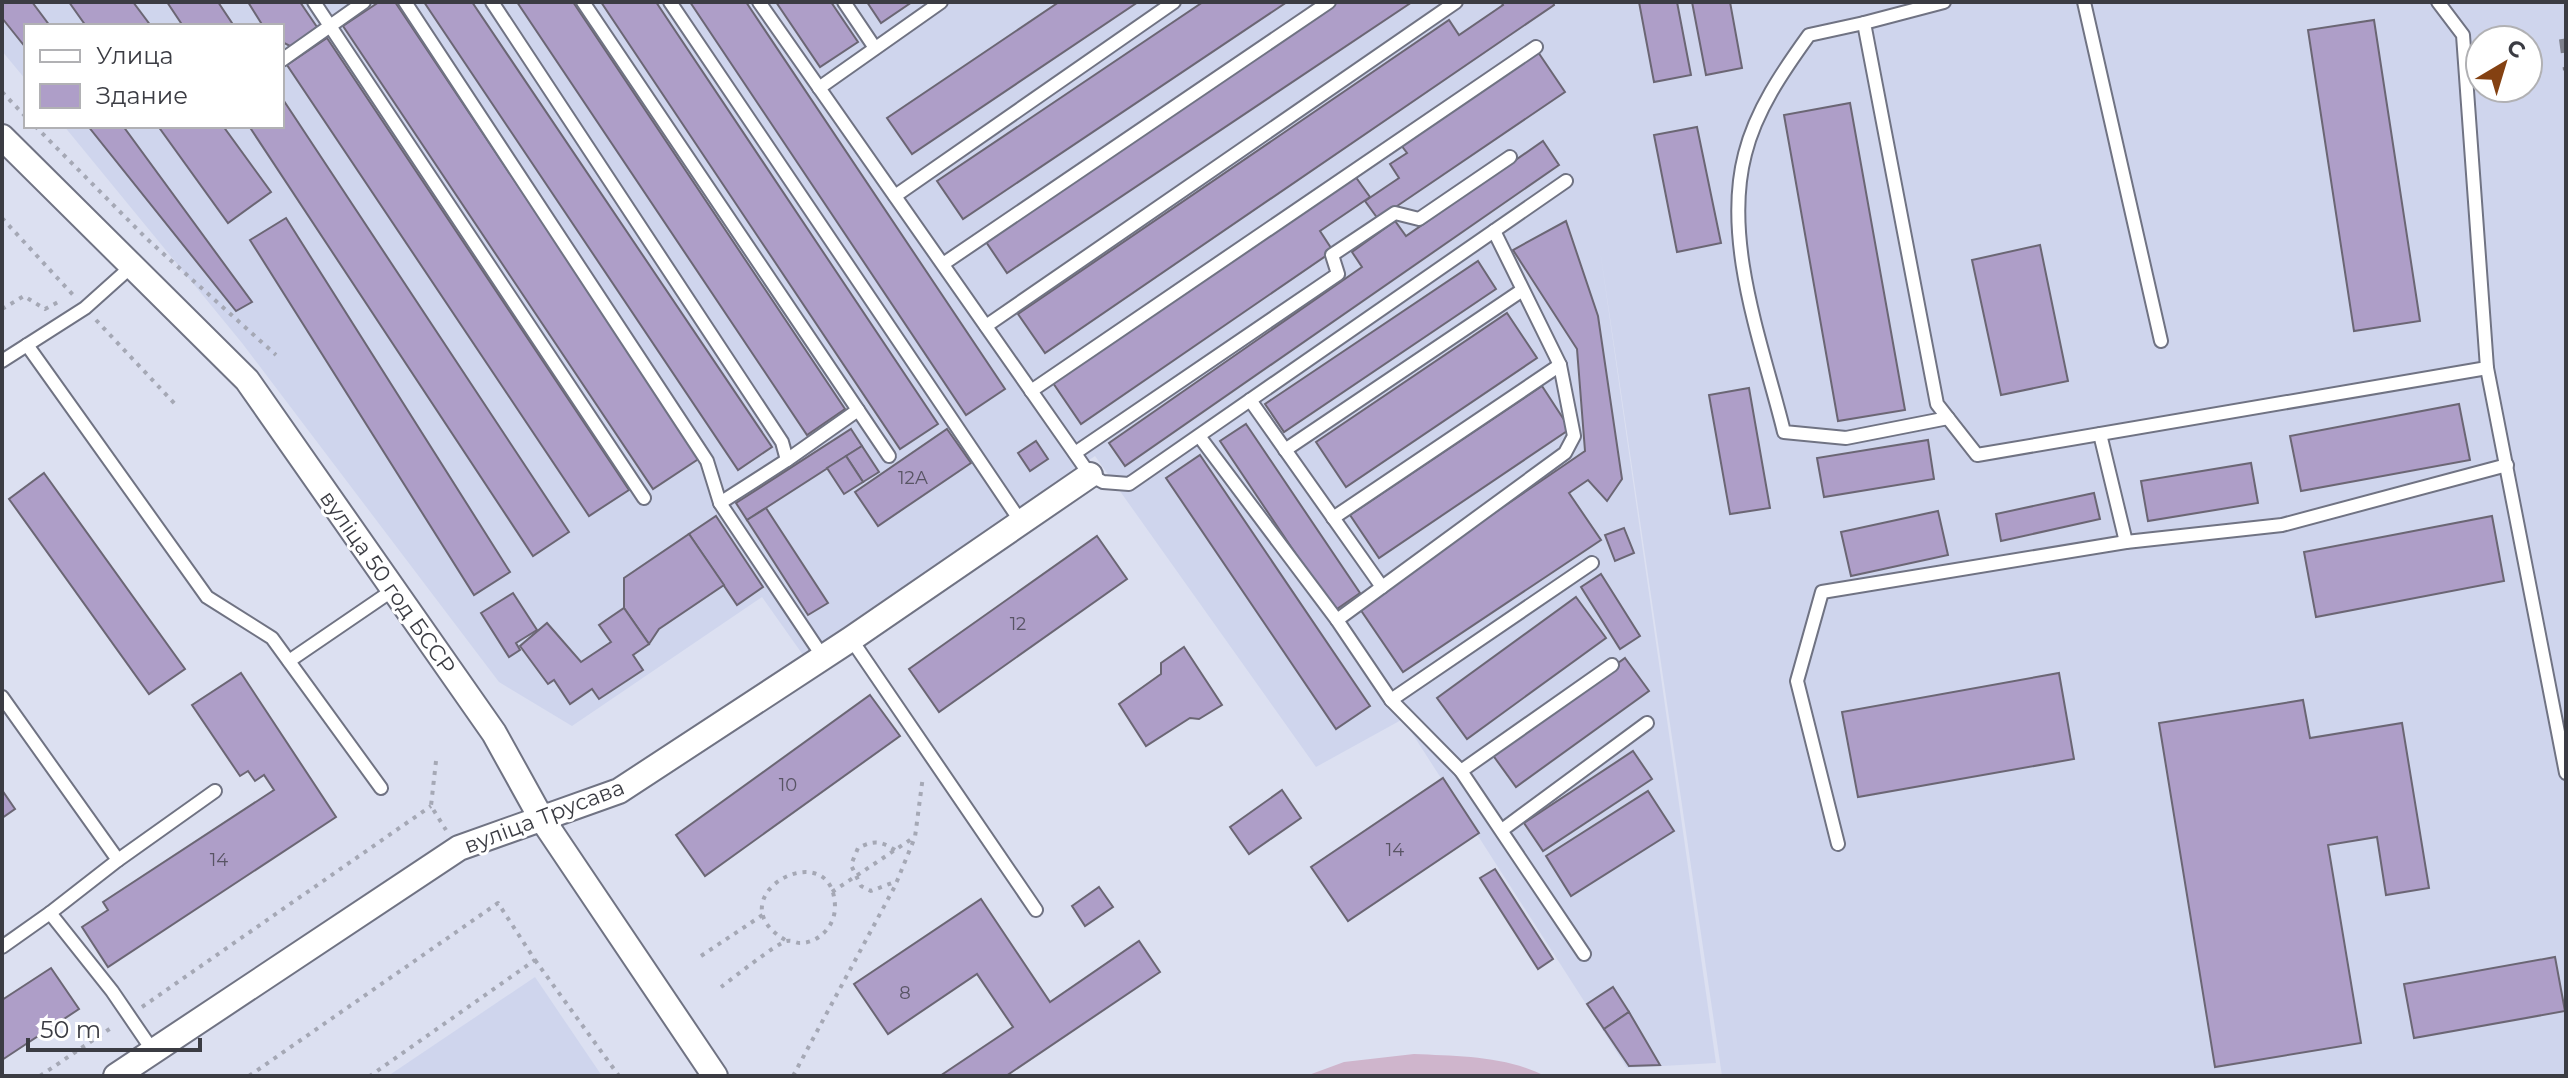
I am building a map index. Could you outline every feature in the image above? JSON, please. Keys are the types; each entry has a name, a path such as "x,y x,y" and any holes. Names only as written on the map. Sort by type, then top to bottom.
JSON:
{"street":[{"name":"вуліца 50 год БССР","path":"2,137 247,380 494,733 540,816 715,1076"},
{"name":"вуліца Трусава","path":"116,1076 459,848 540,816 619,791 851,639 1090,475"}],"lane":[{"path":"314,2 644,498"},
{"path":"284,59 364,2"},
{"path":"405,2 707,461 720,503 823,657"},
{"path":"492,2 782,442 787,460"},
{"path":"583,2 889,456"},
{"path":"670,2 1021,522"},
{"path":"759,2 1090,475 1103,482 1129,484 1566,181"},
{"path":"844,2 875,48"},
{"path":"895,196 1174,2"},
{"path":"943,264 1329,2"},
{"path":"986,326 1456,2"},
{"path":"1944,2 1809,35 1774,85 1745,154 1737,242 1784,432 1846,438 1948,418"},
{"path":"2084,2 2161,341"},
{"path":"2438,2 2463,35 2487,368 2566,773"},
{"path":"819,88 934,4"},
{"path":"1864,23 1937,404 1977,455 2487,368"},
{"path":"1031,391 1536,47"},
{"path":"1075,453 1338,274 1332,255 1395,213 1419,219 1510,157"},
{"path":"1337,620 1565,453 1574,436 1560,365 1494,231"},
{"path":"2,361 85,308 133,265"},
{"path":"1285,450 1521,291"},
{"path":"27,345 207,597 272,638 381,788"},
{"path":"1333,518 1560,365"},
{"path":"1250,400 1382,587"},
{"path":"720,503 858,410"},
{"path":"2100,434 2126,542"},
{"path":"1199,436 1337,620 1391,700 1461,771 1584,954"},
{"path":"1838,844 1797,681 1822,592 2126,542 2282,525 2507,465"},
{"path":"1391,700 1592,563"},
{"path":"289,661 393,590"},
{"path":"851,639 1036,910"},
{"path":"1461,771 1612,665"},
{"path":"2,697 118,860"},
{"path":"1502,830 1647,723"},
{"path":"2,947 215,791"},
{"path":"50,913 153,1051"}],"path":[{"path":"2,92 24,115"},
{"path":"37,128 147,239 276,355"},
{"path":"2,309 24,296 45,309 73,295"},
{"path":"793,1076 897,881 915,837 926,750"},
{"path":"436,761 431,806 450,836"},
{"path":"40,1076 431,806"},
{"path":"832,892 915,837"},
{"path":"895,850 883,842 871,842 858,848 851,865 855,877 871,891 897,881"},
{"path":"806,872 817,876 832,892 835,916 830,927 811,941 787,941 776,935 764,914 767,891 783,875 806,872"},
{"path":"249,1076 498,903 619,1076"},
{"path":"701,956 764,914"},
{"path":"721,987 787,941"},
{"path":"370,1076 535,960"}],"shaded area":[{"path":"2,2 2566,2 2566,1076 1722,1076 1600,250 1716,1063 1627,1068 1403,719 1316,767 1095,456 803,655 762,597 572,726 499,682 242,343 66,128 284,128 284,24 24,24 24,78 2,51"},
{"path":"535,977 602,1076 388,1076"},
{"path":"1414,1054 1498,1061 1545,1076 1306,1076 1344,1062"}],"building":[{"path":"2,2 32,2 48,24 24,24 24,46 2,18"},
{"path":"69,2 133,2 150,24 85,24"},
{"path":"167,2 218,2 233,24 182,24"},
{"path":"248,2 300,2 317,27 292,47 284,43 284,24 262,24"},
{"path":"379,2 395,2 700,458 653,489 343,26"},
{"path":"424,2 472,2 772,447 738,470"},
{"path":"517,2 573,2 845,409 807,435"},
{"path":"601,2 656,2 938,424 900,449"},
{"path":"690,2 746,2 1005,389 966,415"},
{"path":"776,2 831,2 858,42 820,67"},
{"path":"867,2 912,2 881,23"},
{"path":"1059,2 1138,2 912,154 887,118"},
{"path":"1203,2 1287,2 963,219 937,181"},
{"path":"1324,2 1412,2 1007,273 980,233"},
{"path":"1501,2 1553,2 1554,5 1045,353 1018,314 1449,20 1459,35 1503,5"},
{"path":"1639,2 1677,2 1691,75 1654,82"},
{"path":"1692,2 1730,2 1742,68 1706,75"},
{"path":"2374,20 2420,321 2354,331 2308,30"},
{"path":"327,38 629,490 589,516 287,65"},
{"path":"1538,52 1565,92 1378,219 1365,201 1399,178 1390,164 1407,153 1401,145"},
{"path":"284,101 569,532 533,556 250,128 284,128"},
{"path":"1850,103 1905,410 1838,421 1784,115"},
{"path":"1697,127 1721,243 1677,252 1654,135"},
{"path":"90,128 124,128 252,302 236,311"},
{"path":"159,128 224,128 271,192 228,223"},
{"path":"1543,141 1559,165 1125,466 1109,443 1362,267 1352,252 1395,221 1406,236"},
{"path":"1355,176 1370,197 1320,231 1333,251 1081,424 1053,383"},
{"path":"286,218 510,572 474,595 250,240"},
{"path":"1566,221 1598,316 1622,479 1607,501 1588,480 1569,493 1601,540 1403,672 1358,606 1585,451 1577,349 1513,250"},
{"path":"2040,245 2068,381 2001,395 1972,260"},
{"path":"1478,261 1496,289 1284,432 1265,404"},
{"path":"1507,313 1537,358 1346,487 1316,442"},
{"path":"1542,386 1570,429 1379,558 1350,515"},
{"path":"1749,388 1770,508 1730,514 1709,395"},
{"path":"2459,404 2470,460 2301,491 2290,436"},
{"path":"1246,424 1360,593 1334,611 1220,441"},
{"path":"851,429 862,446 747,520 736,503"},
{"path":"947,429 971,463 878,526 855,492"},
{"path":"1928,440 1934,479 1824,497 1817,458"},
{"path":"1036,441 1048,459 1030,471 1018,453"},
{"path":"862,446 879,472 863,482 846,456"},
{"path":"1200,455 1370,706 1336,729 1166,478"},
{"path":"846,456 863,482 844,494 827,468"},
{"path":"2251,463 2258,503 2148,521 2141,481"},
{"path":"44,473 185,669 149,694 9,499"},
{"path":"2094,493 2100,519 2001,541 1996,514"},
{"path":"766,508 828,603 808,615 747,520"},
{"path":"1938,511 1948,555 1851,576 1841,532"},
{"path":"716,516 763,587 737,605 689,534"},
{"path":"2492,516 2504,581 2316,617 2304,552"},
{"path":"1624,528 1634,553 1615,561 1605,535"},
{"path":"689,534 724,585 659,629 649,644 624,608 624,578"},
{"path":"1097,536 1127,579 939,712 909,669"},
{"path":"1601,574 1640,636 1620,649 1581,587"},
{"path":"513,593 537,630 516,643 520,650 509,657 481,613"},
{"path":"1576,597 1606,638 1467,739 1437,698"},
{"path":"624,608 649,644 633,655 643,670 599,699 592,689 570,704 554,680 548,684 520,646 547,623 581,662 611,642 599,625"},
{"path":"1184,647 1222,705 1199,719 1190,718 1146,746 1119,704 1161,674 1161,663"},
{"path":"1625,658 1649,691 1516,787 1492,754"},
{"path":"241,673 336,817 108,967 82,927 108,910 103,902 274,790 264,775 255,781 248,771 240,776 192,705"},
{"path":"2059,673 2074,759 1858,797 1842,712"},
{"path":"870,695 900,736 705,876 676,835"},
{"path":"2303,700 2310,738 2402,723 2429,888 2386,895 2377,837 2328,845 2361,1043 2215,1067 2159,723"},
{"path":"1633,751 1652,779 1543,851 1524,823"},
{"path":"1443,778 1479,833 1348,921 1311,867"},
{"path":"2,790 15,809 2,818"},
{"path":"1282,790 1301,818 1249,854 1230,827"},
{"path":"1648,791 1674,831 1571,896 1546,856"},
{"path":"1495,869 1553,959 1538,969 1480,878"},
{"path":"1099,887 1113,907 1085,926 1072,906"},
{"path":"981,899 1050,1002 1139,941 1160,972 1006,1076 940,1076 1013,1027 977,974 888,1034 854,984"},
{"path":"2555,957 2565,1011 2414,1038 2404,984"},
{"path":"51,968 79,1009 2,1060 2,1000"},
{"path":"1613,987 1629,1012 1604,1029 1587,1004"},
{"path":"1629,1012 1660,1065 1629,1066 1604,1029"}],"railway":[{"path":"2562,39 2566,70"}]}
